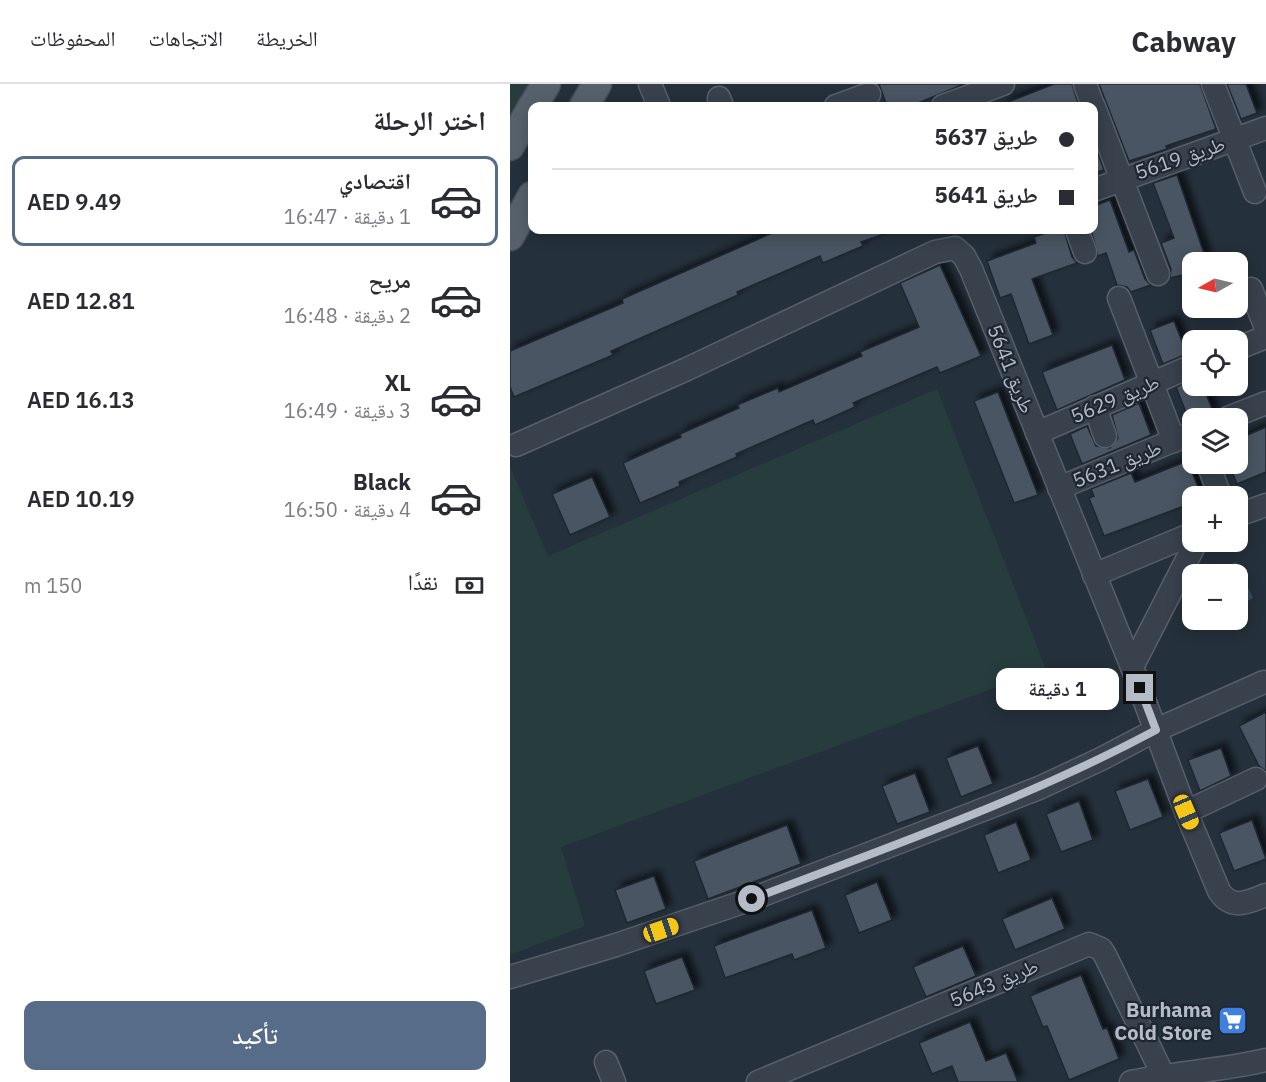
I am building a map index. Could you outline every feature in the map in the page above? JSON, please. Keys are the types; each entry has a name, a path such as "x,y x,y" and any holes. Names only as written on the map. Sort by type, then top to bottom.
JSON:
{"main road":[{"path":"536,102 546,84"},
{"path":"586,102 597,84"},
{"path":"510,146 528,115"},
{"path":"510,236 528,203"}],"street":[{"path":"650,84 657,102"},
{"path":"955,102 1003,84"},
{"path":"1085,84 1091,102"},
{"path":"1213,84 1256,192"},
{"path":"848,102 870,95"},
{"path":"1098,120 1158,274"},
{"name":"طريق 5619","path":"1098,188 1266,128"},
{"path":"1078,234 1085,252"},
{"name":"طريق 5641","path":"516,445 945,248 955,248 964,256 971,269 1132,667 1186,812 1223,897 1228,902 1241,904 1266,895"},
{"path":"1251,289 1266,328"},
{"name":"طريق 5631","path":"1119,298 1152,382 1182,435"},
{"path":"1248,344 1266,337"},
{"name":"طريق 5629","path":"1037,433 1182,370"},
{"path":"1248,410 1266,403"},
{"path":"1095,407 1105,436"},
{"name":"طريق 5631","path":"1059,488 1182,437"},
{"path":"1248,511 1266,504"},
{"path":"1094,575 1182,538"},
{"path":"1132,667 1191,552"},
{"path":"510,977 616,945 752,899 1039,788 1156,730 1264,682"},
{"path":"1186,812 1256,779"},
{"name":"طريق 5643","path":"758,1082 1089,944 1101,949 1105,955 1163,1075"},
{"path":"1131,1082 1163,1075 1233,1075 1266,1060"}],"green space":[{"path":"510,84 532,84 510,128"},
{"path":"937,389 1046,669 561,847 585,926 510,955 510,467 548,556"}],"water":[{"path":"1248,587 1253,598 1248,601"}],"building":[{"path":"879,84 964,84 921,102 886,102"},
{"path":"1054,84 1072,84 1078,102 1008,102"},
{"path":"1099,84 1200,84 1216,129 1166,146 1167,149 1129,161"},
{"path":"1227,84 1246,84 1257,113 1241,119"},
{"path":"1098,154 1104,170 1098,172"},
{"path":"1177,175 1204,252 1182,252 1182,275 1170,278 1171,269 1161,243 1174,238 1153,183"},
{"path":"1110,200 1129,252 1134,250 1145,279 1151,285 1131,292 1127,287 1117,285 1106,253 1098,256 1092,234 1098,234 1098,204"},
{"path":"770,234 884,234 861,242 863,246 823,263 820,256 737,292 738,295 611,351 613,355 514,397 510,387 510,351 623,303 622,299"},
{"path":"1043,234 1065,234 1072,257 1077,263 1032,279 1053,335 1029,344 1011,294 1000,298 987,261 1036,243 1034,237"},
{"path":"940,265 981,356 940,373 937,367 853,403 855,407 815,425 813,420 736,454 737,457 679,482 680,486 640,503 623,463 739,408 737,405 778,388 779,392 862,356 860,352 919,327 900,283"},
{"path":"1174,321 1182,341 1182,356 1163,364 1150,330"},
{"path":"1112,345 1125,380 1057,410 1042,372"},
{"path":"1182,384 1182,396 1207,396 1212,408 1184,408 1176,387"},
{"path":"998,392 1038,495 1014,503 974,401"},
{"path":"1139,403 1151,435 1082,464 1070,434 1087,426 1096,446 1110,448 1118,438 1112,415"},
{"path":"1266,427 1266,472 1237,484 1233,474 1248,474 1248,435"},
{"path":"1182,463 1182,474 1193,474 1198,486 1182,486 1182,507 1104,536 1089,498 1094,496 1091,489 1131,473 1135,482"},
{"path":"592,477 610,517 570,535 552,494"},
{"path":"1266,712 1266,771 1259,766 1239,726"},
{"path":"978,746 993,784 961,797 946,758"},
{"path":"1221,748 1231,776 1200,791 1188,760"},
{"path":"915,773 930,812 897,824 882,786"},
{"path":"1148,779 1163,817 1130,830 1115,791"},
{"path":"1079,801 1093,840 1061,852 1046,814"},
{"path":"1252,820 1266,859 1234,871 1219,833"},
{"path":"1016,822 1031,860 998,873 984,835"},
{"path":"787,825 801,864 708,899 694,861"},
{"path":"654,876 666,909 627,923 615,890"},
{"path":"877,882 892,920 859,933 845,895"},
{"path":"1052,898 1065,929 1015,950 1002,919"},
{"path":"812,910 826,948 794,960 792,954 725,978 714,946"},
{"path":"963,946 976,976 926,997 913,967"},
{"path":"682,957 695,990 656,1004 644,971"},
{"path":"1081,975 1103,1029 1107,1028 1119,1059 1069,1080 1047,1026 1043,1027 1030,996"},
{"path":"970,1022 986,1061 1006,1053 1018,1082 958,1082 952,1066 932,1074 919,1043"}],"place":[{"name":"Burhama Cold Store","path":"1233,1021"}],"route":[{"path":"752,899 1039,788 1156,730 1140,688"}]}
